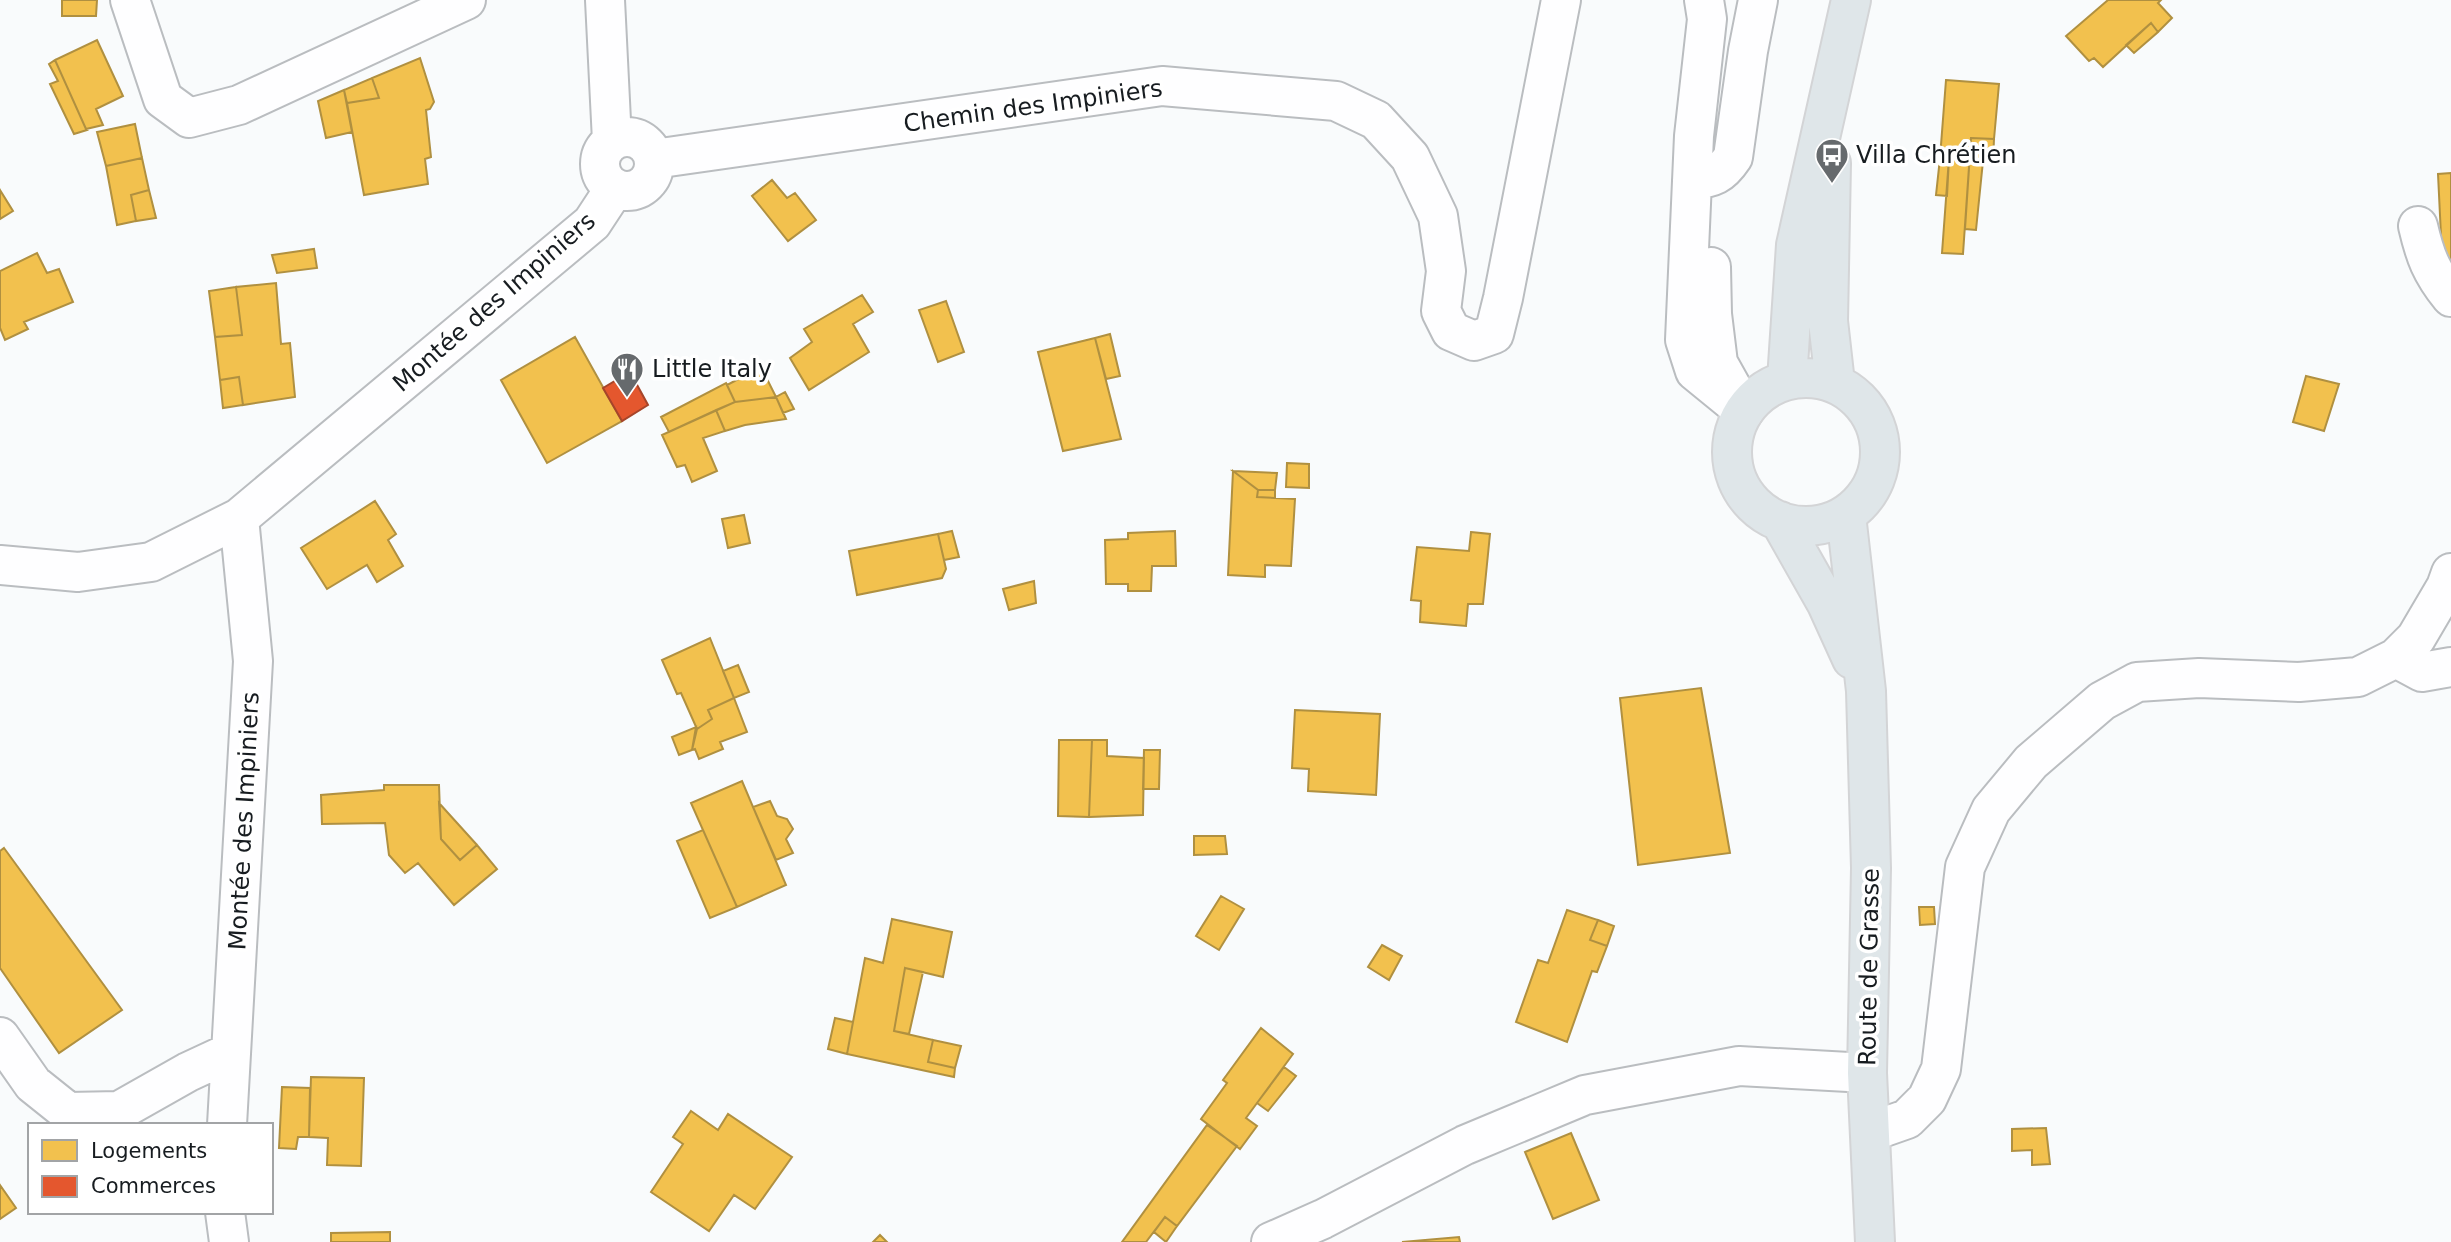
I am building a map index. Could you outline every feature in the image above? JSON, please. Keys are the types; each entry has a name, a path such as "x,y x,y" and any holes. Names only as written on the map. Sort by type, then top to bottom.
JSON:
{"main road":[{"path":"1787,380 1796,245 1851,0"},
{"path":"1829,95 1832,185 1828,321 1835,383"},
{"path":"1811,377 1835,383 1855,395 1870,413 1879,434 1880,457 1875,480 1863,500 1846,515 1824,524 1802,526 1780,521 1760,510 1745,494 1736,475 1732,453 1735,431 1744,411 1770,387 1787,380 1811,377"},
{"name":"Route de Grasse","path":"1846,515 1866,691 1871,868 1867,1073 1875,1242"},
{"name":"Route de Grasse","path":"1780,521 1827,604 1866,691"}],"street":[{"path":"130,0 163,99 189,118 239,105 466,0"},
{"path":"604,0 612,141"},
{"name":"Chemin des Impiniers","path":"654,159 1162,86 1336,101 1376,120 1410,157 1438,216 1446,271 1441,311 1451,331 1474,341 1494,334 1561,0"},
{"path":"1704,0 1707,19 1692,180 1710,238 1712,314 1718,363 1744,411"},
{"path":"1692,180 1712,178 1724,171 1732,157 1758,0"},
{"path":"628,136 637,138 650,148 654,159 653,173 643,187 624,191 607,183 600,165 605,147 612,141 628,136"},
{"name":"Montée des Impiniers","path":"0,565 78,572 151,562 239,518 592,223 615,188"},
{"path":"2418,226 2426,260 2451,297"},
{"name":"Montée des Impiniers","path":"227,1123 253,661 239,518"},
{"path":"1870,1132 1907,1119 1927,1099 1941,1069 1965,867 1991,810 2031,761 2102,701 2137,682 2199,678 2299,682 2358,677 2396,658 2416,638 2446,587 2451,573"},
{"path":"2396,658 2422,672 2451,667"},
{"path":"0,1037 33,1084 68,1112 119,1111 188,1072 231,1052"},
{"path":"1271,1242 1323,1219 1465,1145 1586,1095 1739,1066 1867,1073"},
{"path":"225,1214 229,1242"}],"building: Logements":[{"path":"62,0 97,0 96,16 62,16"},
{"path":"2108,0 2161,0 2158,3 2172,18 2158,32 2151,23 2103,67 2094,58 2089,61 2066,36"},
{"path":"2151,23 2158,32 2134,53 2126,45"},
{"path":"97,40 123,96 96,109 103,125 86,129 55,60"},
{"path":"420,58 434,102 430,109 426,110 431,157 425,159 428,184 364,195 347,103 379,98 372,78"},
{"path":"55,60 87,130 74,134 50,84 58,81 49,64"},
{"path":"372,78 379,98 347,103 344,90"},
{"path":"1946,80 1999,84 1994,139 1971,138 1963,254 1942,253 1949,158 1940,158"},
{"path":"344,90 352,132 326,138 318,101"},
{"path":"135,124 142,158 106,166 97,132"},
{"path":"1971,138 1994,139 1993,162 1983,161 1976,230 1965,229"},
{"path":"142,158 149,190 131,195 136,221 117,225 106,166"},
{"path":"1940,158 1949,158 1947,196 1936,195"},
{"path":"2451,173 2451,276 2443,277 2438,174"},
{"path":"772,180 787,198 795,193 816,220 788,241 752,196"},
{"path":"0,190 13,211 0,219"},
{"path":"149,190 156,218 136,221 131,195"},
{"path":"314,249 317,268 277,273 272,255"},
{"path":"37,253 47,273 59,269 73,302 24,322 28,329 5,340 0,328 0,271"},
{"path":"276,283 281,344 290,343 295,397 243,405 239,377 220,380 215,337 242,335 236,287"},
{"path":"236,287 242,335 215,337 209,291"},
{"path":"862,295 873,312 853,324 869,352 809,390 790,358 812,342 804,329"},
{"path":"946,301 964,352 938,362 919,310"},
{"path":"1110,334 1120,376 1106,379 1095,338"},
{"path":"575,337 622,421 547,463 501,380"},
{"path":"1095,338 1121,439 1063,451 1038,352"},
{"path":"761,367 776,397 735,402 727,385"},
{"path":"2306,376 2339,384 2324,431 2293,422"},
{"path":"239,377 243,405 223,408 220,380"},
{"path":"726,383 735,402 669,432 661,417"},
{"path":"785,392 794,409 783,413 776,397"},
{"path":"776,397 786,419 725,431 716,410 735,402"},
{"path":"716,410 725,431 703,438 717,471 692,482 685,465 677,467 662,435"},
{"path":"1287,463 1309,464 1309,488 1286,487"},
{"path":"1233,471 1258,490 1257,497 1295,499 1291,566 1265,565 1265,577 1228,575"},
{"path":"1233,471 1277,473 1275,490 1258,490"},
{"path":"1258,490 1275,490 1275,498 1257,497"},
{"path":"375,501 396,534 388,540 403,566 377,582 367,565 327,589 301,548"},
{"path":"744,515 750,543 728,548 722,519"},
{"path":"952,531 959,557 944,560 938,534"},
{"path":"1175,531 1176,566 1152,566 1151,591 1128,591 1128,584 1106,584 1105,540 1128,539 1128,533"},
{"path":"1471,532 1490,534 1483,604 1468,604 1466,626 1420,622 1421,601 1411,600 1417,547 1469,551"},
{"path":"938,534 946,569 942,578 857,595 849,551"},
{"path":"1034,581 1036,603 1009,610 1003,589"},
{"path":"710,638 734,698 708,710 712,719 697,729 662,660"},
{"path":"738,665 749,692 734,698 723,671"},
{"path":"1701,688 1730,853 1638,865 1620,698"},
{"path":"734,698 747,732 720,742 723,749 699,759 695,749 692,750 697,729 712,719 708,710"},
{"path":"1295,710 1380,714 1376,795 1308,791 1309,769 1292,768"},
{"path":"696,727 692,750 679,755 672,737"},
{"path":"1059,740 1092,740 1089,817 1058,816"},
{"path":"1092,740 1107,740 1107,756 1144,758 1143,815 1089,817"},
{"path":"1144,750 1160,750 1159,789 1143,789"},
{"path":"742,781 786,885 737,907 691,803"},
{"path":"384,785 439,785 441,839 460,860 477,845 497,869 454,905 418,863 405,873 389,855 385,823 322,824 321,795 384,790"},
{"path":"770,801 777,816 787,819 793,829 786,839 793,853 776,860 753,807"},
{"path":"439,803 477,845 460,860 441,839"},
{"path":"703,830 737,907 710,918 677,841"},
{"path":"1194,836 1225,836 1227,854 1194,855"},
{"path":"4,848 122,1010 59,1053 0,968 0,851"},
{"path":"1221,896 1244,909 1219,950 1196,936"},
{"path":"1919,907 1934,907 1935,924 1920,925"},
{"path":"1567,910 1598,920 1590,940 1607,946 1597,972 1592,971 1567,1042 1516,1022 1538,960 1548,963"},
{"path":"892,919 952,932 943,977 905,968 894,1031 933,1040 928,1062 955,1068 954,1077 847,1054 865,958 883,963"},
{"path":"1598,920 1614,926 1607,946 1590,940"},
{"path":"1382,945 1402,956 1389,980 1368,967"},
{"path":"905,968 923,972 909,1034 894,1031"},
{"path":"835,1018 853,1022 847,1054 828,1049"},
{"path":"1261,1028 1293,1054 1246,1118 1257,1126 1240,1149 1201,1119 1227,1083 1223,1080"},
{"path":"933,1040 961,1046 955,1068 928,1062"},
{"path":"1284,1067 1296,1076 1268,1111 1257,1103"},
{"path":"311,1077 364,1078 361,1166 327,1165 328,1138 309,1137"},
{"path":"282,1087 310,1088 309,1137 298,1137 296,1149 279,1148"},
{"path":"691,1111 718,1130 728,1114 792,1157 755,1209 734,1195 709,1231 651,1192 683,1144 673,1137"},
{"path":"1207,1125 1237,1146 1177,1226 1165,1217 1146,1242 1122,1242"},
{"path":"2046,1128 2050,1164 2032,1165 2032,1150 2012,1151 2012,1129"},
{"path":"1571,1133 1599,1200 1553,1219 1525,1152"},
{"path":"0,1185 16,1208 0,1219"},
{"path":"1165,1217 1177,1226 1166,1242 1154,1232"},
{"path":"390,1232 390,1242 331,1242 331,1233"},
{"path":"880,1235 887,1242 873,1242"},
{"path":"1459,1237 1460,1242 1402,1242"}],"building: Commerces":[{"name":"Little Italy","path":"630,372 648,405 622,421 603,388"}],"place":[{"name":"Villa Chrétien","path":"1832,185"},
{"name":"Little Italy","path":"627,399"}]}
